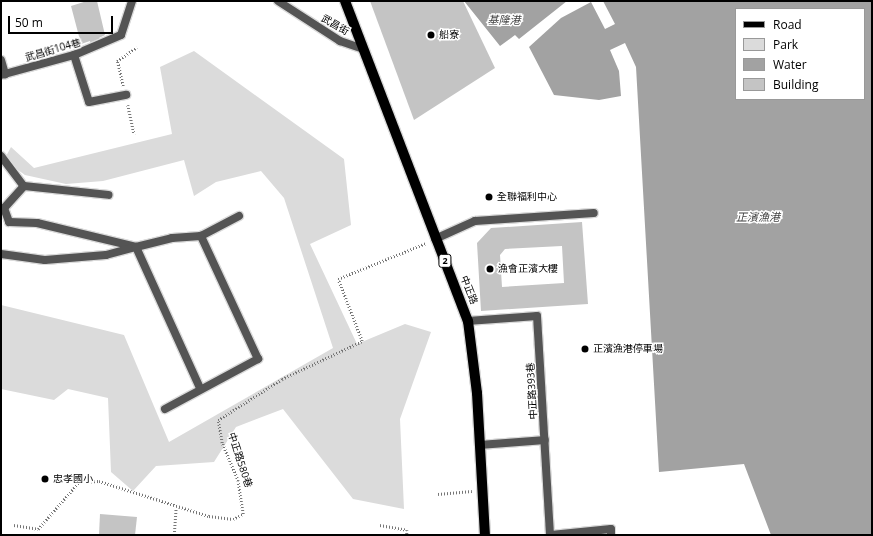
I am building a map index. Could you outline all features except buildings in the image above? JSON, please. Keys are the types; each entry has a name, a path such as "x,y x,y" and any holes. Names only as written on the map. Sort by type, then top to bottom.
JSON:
{"main road":[{"name":"中正路","path":"345,1 435,239 468,321 480,445 485,535"}],"lane":[{"name":"武昌街104巷","path":"3,75 74,55 121,35 132,1"},
{"name":"武昌街","path":"278,1 340,41 363,50"},
{"path":"74,55 89,102 126,95"},
{"path":"1,60 3,75"},
{"path":"1,156 24,186 109,195"},
{"path":"24,186 4,208 9,222 37,223 136,247"},
{"path":"435,239 475,222 594,213"},
{"path":"1,254 45,260 106,255 172,238 201,236 239,216"},
{"path":"165,409 200,388 258,359 201,236"},
{"path":"136,247 200,388"},
{"name":"中正路393巷","path":"468,321 537,316 551,535"},
{"path":"480,445 545,440"},
{"path":"551,535 611,529 611,535"}],"path":[{"name":"中正路580巷","path":"14,525 38,529 79,482 99,481 176,508 233,519 243,514 238,481 222,443 218,420 282,379 362,341 338,279 435,239"},
{"path":"438,494 482,490"},
{"path":"174,535 176,508"},
{"path":"380,525 407,530 407,535"}],"green space":[{"path":"194,51 344,159 351,225 310,244 357,344 405,324 431,332 400,419 404,509 353,499 283,409 236,427 214,462 156,466 133,491 111,472 108,398 68,389 54,400 1,389 1,305 124,335 169,442 333,348 284,198 261,171 216,182 194,196 184,160 103,181 66,184 25,175 4,160 11,147 34,168 172,134 160,67"}],"water":[{"name":"基隆港","path":"464,1 567,1 519,39 515,35 500,46"},
{"name":"正濱漁港","path":"603,1 872,1 872,535 771,535 744,464 659,472 636,67 625,43 610,50 619,71 621,96 599,100 554,95 529,47 561,18 591,2 605,29 615,24"}],"place":[{"name":"船寮","path":"431,35"},
{"name":"全聯福利中心","path":"489,197"},
{"name":"漁會正濱大樓","path":"490,269"},
{"name":"正濱漁港停車場","path":"585,349"},
{"name":"忠孝國小","path":"45,479"}]}
